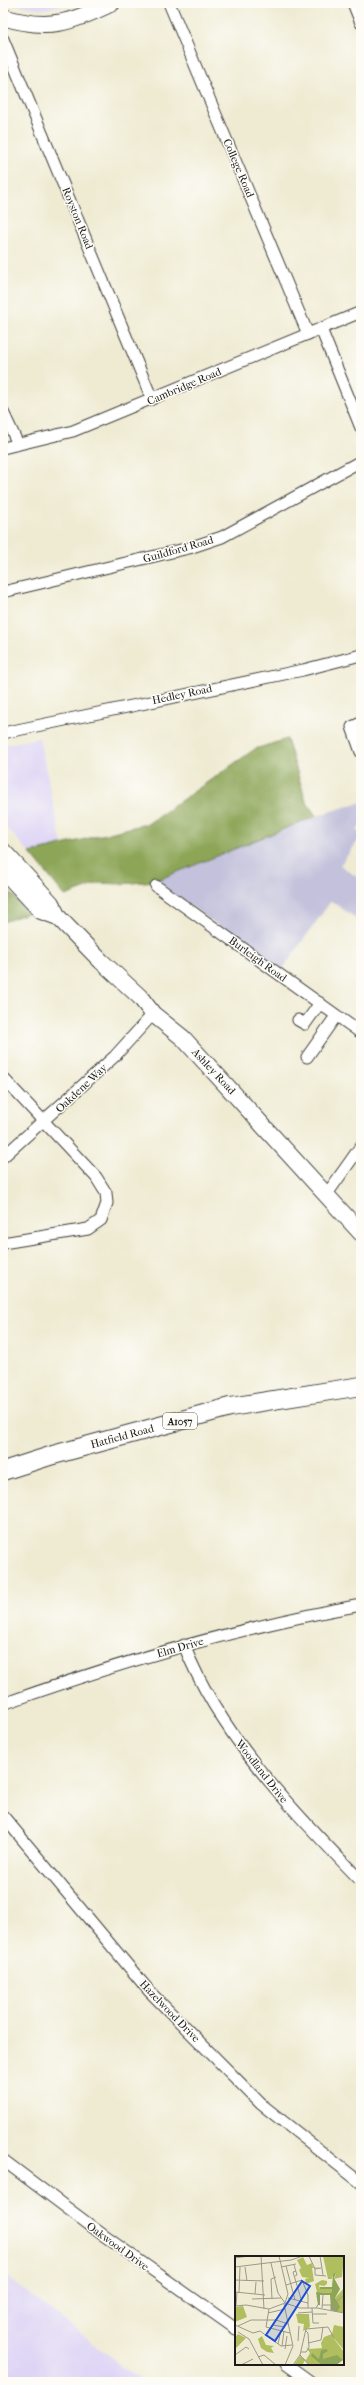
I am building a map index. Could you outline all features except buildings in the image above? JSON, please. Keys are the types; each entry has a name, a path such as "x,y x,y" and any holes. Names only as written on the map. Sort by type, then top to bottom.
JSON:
{"main road":[{"name":"Hatfield Road","path":"3,1472 53,1455 230,1407 361,1386"}],"street":[{"path":"3,17 34,24 61,24 75,20 112,3"},
{"name":"College Road","path":"169,3 308,334"},
{"path":"353,3 361,23"},
{"name":"Royston Road","path":"3,38 152,399"},
{"name":"Cambridge Road","path":"3,448 73,431 361,312"},
{"path":"321,329 361,428"},
{"path":"3,412 18,444"},
{"name":"Guildford Road","path":"3,592 189,548 222,536 361,461"},
{"name":"Hedley Road","path":"3,733 303,670 361,655"},
{"path":"361,723 352,726 361,752"},
{"name":"Ashley Road","path":"3,851 12,873 50,903 58,917 94,954 140,997 153,1014 183,1038 361,1233"},
{"name":"Burleigh Road","path":"156,886 361,1033"},
{"path":"298,1020 305,1024 320,1003"},
{"name":"Oakdene Way","path":"3,1157 45,1121 114,1056 153,1014"},
{"path":"307,1057 336,1016"},
{"path":"3,1078 96,1177 106,1193 107,1203 101,1220 88,1229 3,1243"},
{"path":"327,1194 361,1146"},
{"name":"Elm Drive","path":"3,1704 184,1645 288,1618 361,1605"},
{"name":"Woodland Drive","path":"184,1645 192,1663 228,1727 281,1797 361,1881"},
{"name":"Hazelwood Drive","path":"3,1816 150,1992 261,2104 361,2183"},
{"name":"Oakwood Drive","path":"3,2160 103,2235 235,2328"},
{"path":"287,2365 311,2382"}],"shaded area":[{"path":"4,3 78,3 43,9"},
{"path":"39,738 62,845 30,853 3,824 3,745"},
{"path":"361,802 361,825 357,829 361,837 340,865 361,880 361,922 331,901 282,970 155,881 316,816"},
{"path":"3,2274 57,2315 143,2382 3,2382"}],"green space":[{"path":"287,739 306,801 316,816 155,881 121,884 100,883 65,896 30,853 149,823 255,749"},
{"path":"3,883 28,913 3,922"}]}
